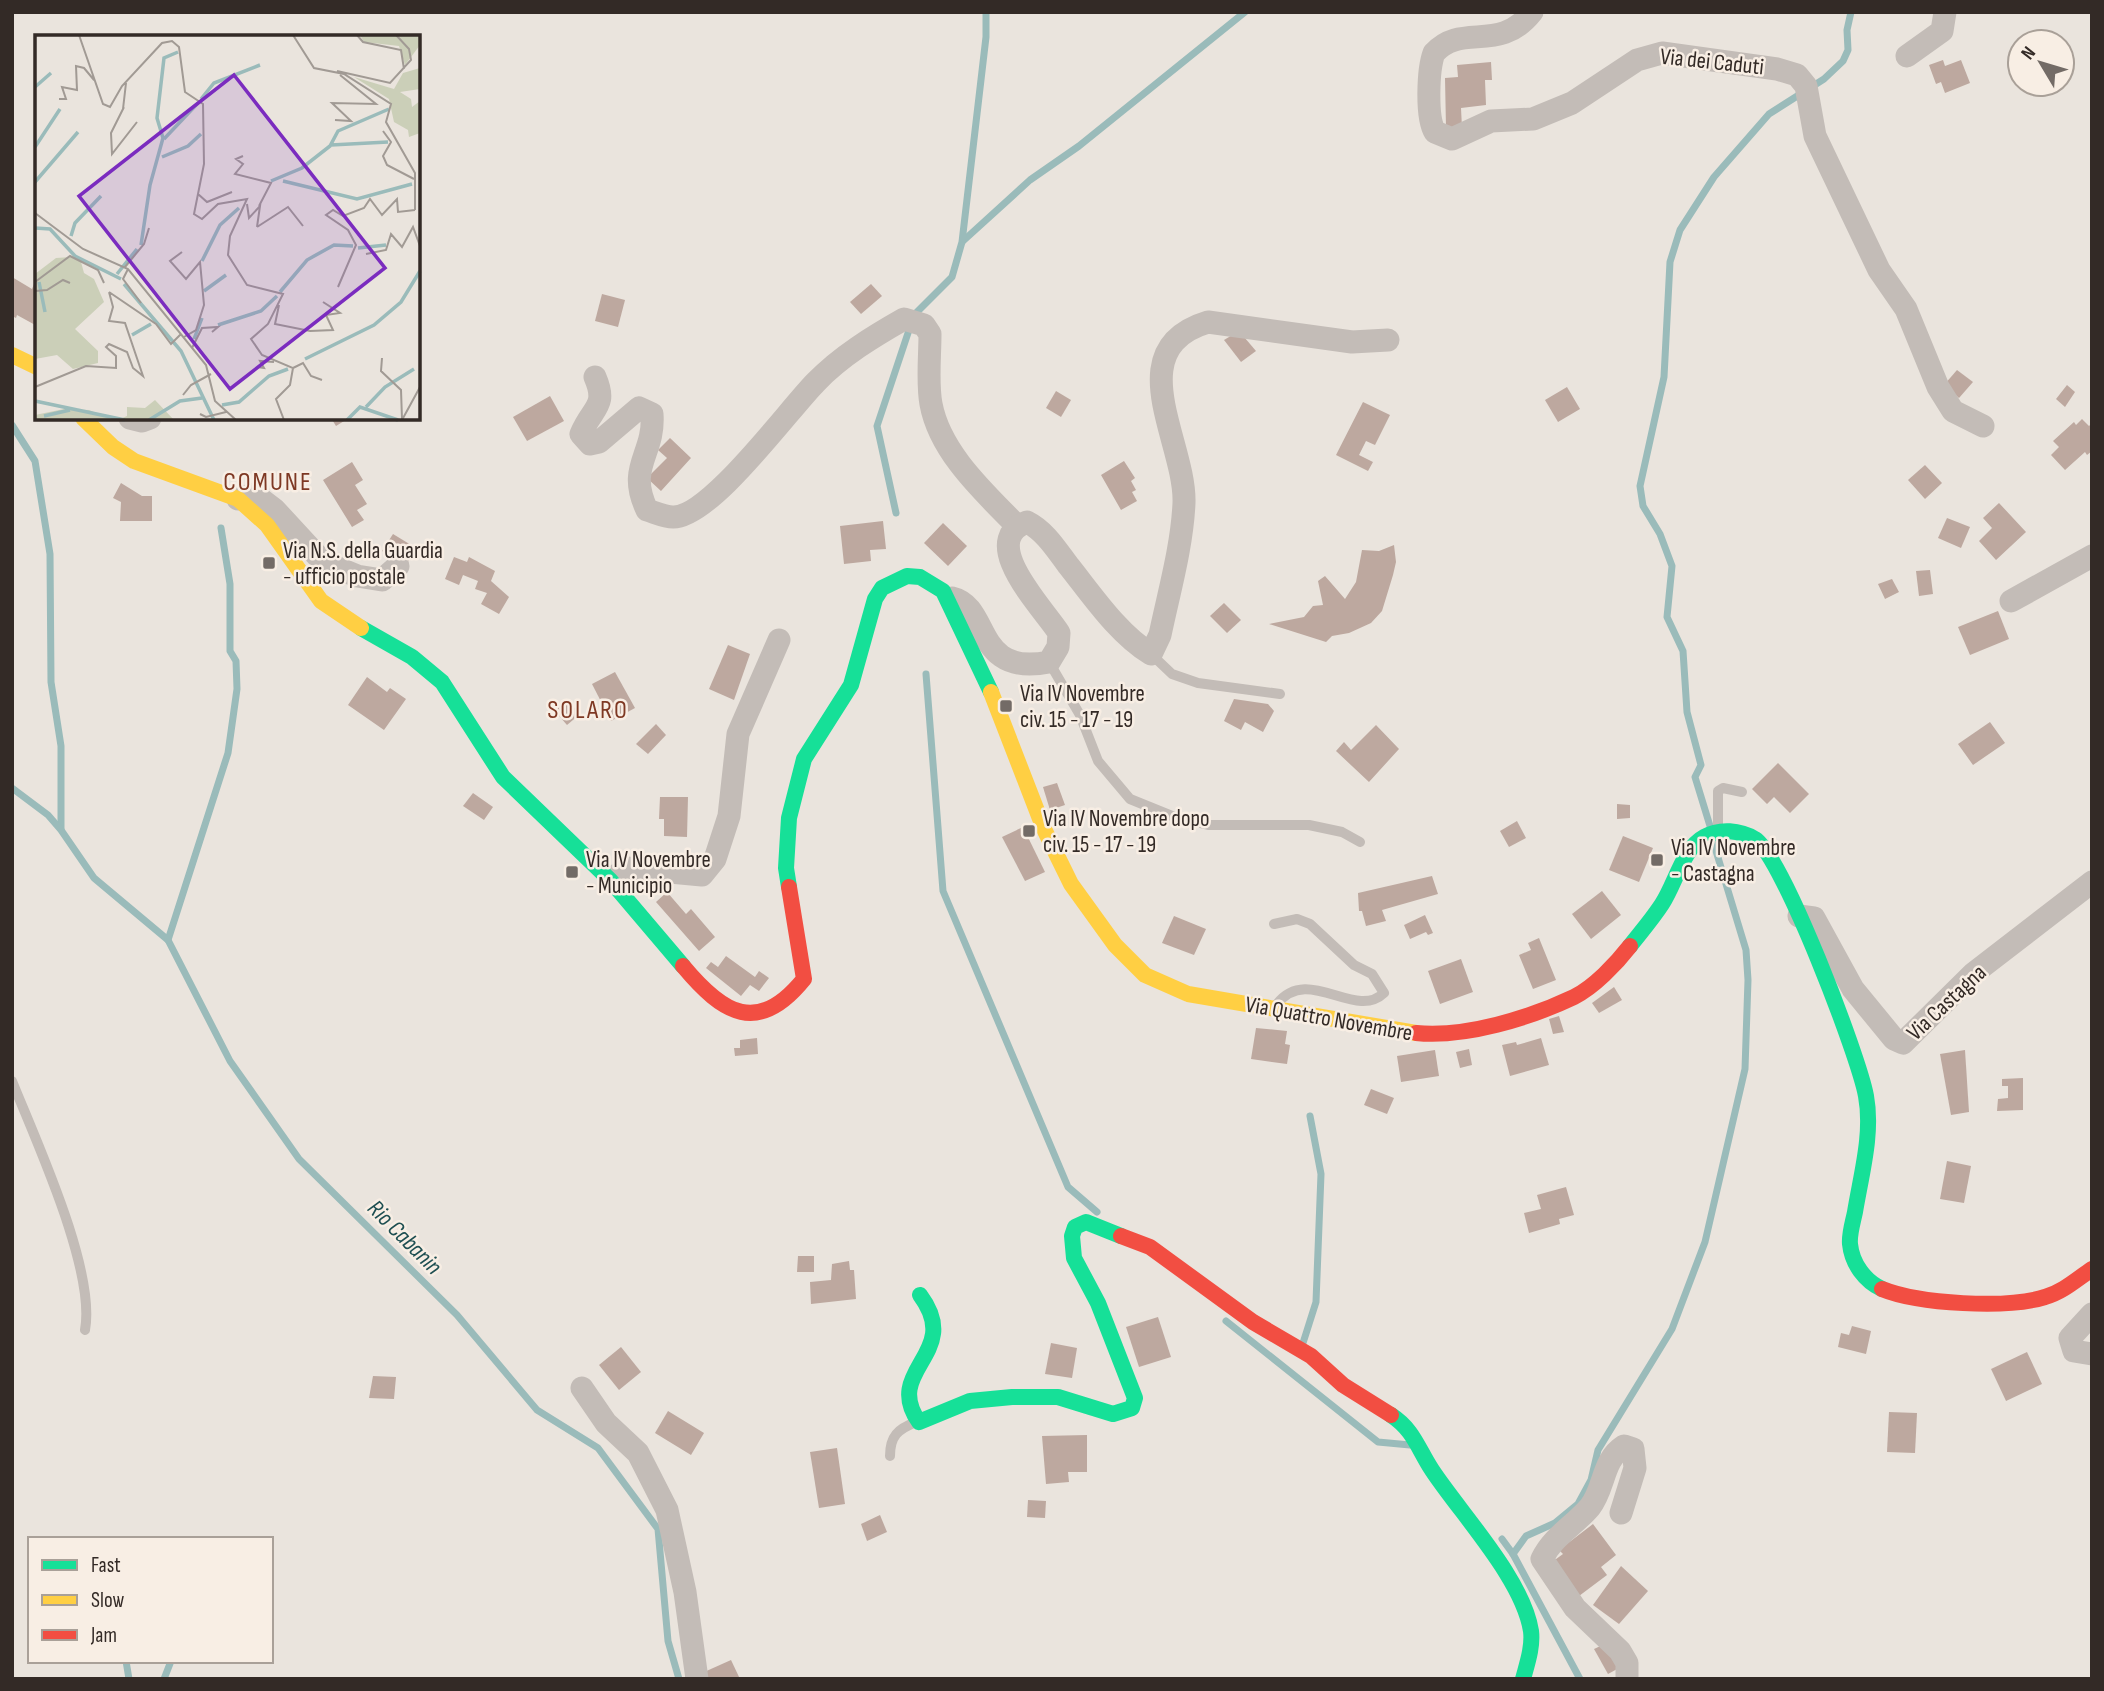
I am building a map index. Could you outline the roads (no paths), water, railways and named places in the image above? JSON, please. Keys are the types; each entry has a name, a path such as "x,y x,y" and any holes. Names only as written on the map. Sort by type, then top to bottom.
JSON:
{"main road":[{"path":"12,355 35,366"},
{"path":"85,420 113,447 134,461 239,499 267,525 321,601 345,619 412,657 442,682 503,777 610,880"},
{"name":"Via Quattro Novembre","path":"610,880 707,995 726,1009 751,1015 762,1014 789,1000 804,979 786,868 789,818 804,759 851,685 875,599 883,588 907,576 932,582 946,597 1000,712 1044,830 1071,884 1115,945 1145,975 1188,994 1420,1034 1449,1034 1493,1027 1576,996 1619,960 1663,903 1699,840 1717,831"},
{"path":"1717,831 1744,832 1765,849 1799,916 1840,1011 1866,1096 1868,1127 1850,1243 1851,1255 1863,1274 1876,1287 1891,1295 1918,1301 1999,1302 2044,1297 2064,1289 2092,1269"},
{"path":"920,1296 928,1302 936,1320 934,1341 911,1381 905,1398 910,1414 919,1422 970,1401 1012,1397 1058,1397 1113,1414 1132,1408 1135,1398 1106,1322 1074,1258 1072,1236 1075,1227 1086,1222 1097,1224 1150,1247 1253,1322 1311,1356 1343,1385 1413,1433 1431,1469 1489,1546 1524,1609 1531,1632 1530,1656 1523,1679"}],"street":[{"name":"Via dei Caduti","path":"1532,12 1520,28 1499,37 1450,41 1434,53 1430,63 1430,121 1435,132 1452,139 1491,121 1533,119 1572,103 1622,69 1650,54 1662,53 1752,65 1797,75 1806,86 1815,136 1878,270 1906,309 1938,387 1953,411 1983,425"},
{"path":"1907,56 1942,31 1945,12"},
{"path":"595,377 603,394 599,407 581,434 590,444 599,442 639,408 652,414 653,434 638,468 639,494 647,510 673,517 690,512 716,491 760,449 817,380 874,336 904,320 925,326 930,334 931,404 939,425 964,468 1017,526"},
{"path":"1017,526 1027,523 1039,528 1090,593 1125,632 1151,654 1160,635 1184,504 1183,473 1160,396 1161,367 1179,335 1191,327 1208,322 1352,342 1388,340"},
{"path":"239,499 254,494 275,510 323,562 357,576 382,580 398,566"},
{"path":"946,597 957,599 966,606 993,650 1016,664 1049,662 1058,647 1059,633 1021,583 1007,550 1017,526"},
{"path":"2011,601 2092,556"},
{"path":"610,880 627,869 702,875 715,859 730,816 738,734 779,640"},
{"name":"Via Castagna","path":"1799,916 1814,918 1853,989 1894,1039 1903,1043 1975,973 2090,884"},
{"path":"2092,1314 2070,1338 2074,1351 2092,1354"},
{"path":"582,1388 606,1423 638,1453 667,1510 685,1592 697,1679"},
{"path":"1621,1513 1635,1468 1633,1449 1624,1446 1612,1454 1591,1506 1549,1544 1542,1559 1575,1608 1620,1651 1627,1663 1627,1679"}],"lane":[{"path":"1151,654 1172,674 1198,683 1280,694"},
{"path":"1049,662 1080,715 1098,761 1130,799 1172,816 1208,825 1309,825 1342,832 1360,842"},
{"path":"1717,831 1718,791 1723,788 1742,792"},
{"path":"1274,924 1297,919 1310,924 1354,965 1372,974 1384,993 1378,999 1367,1002 1306,988 1290,991 1274,1009"},
{"path":"12,1081 52,1182 82,1276 89,1310 85,1331"},
{"path":"890,1456 893,1436 902,1427 919,1422"}],"waterway":[{"path":"896,513 877,426 914,315 952,277 962,242 986,37 986,12"},
{"path":"963,241 1030,180 1079,146 1245,12"},
{"path":"1710,826 1695,777 1701,765 1687,712 1683,651 1667,617 1672,566 1660,534 1643,506 1640,486 1664,377 1670,262 1680,230 1714,177 1769,114 1824,79 1843,61 1848,50 1847,30 1851,12"},
{"path":"12,425 35,461 50,554 51,682 61,746 61,829"},
{"path":"168,940 228,753 237,689 236,661 230,651 230,584 221,528"},
{"path":"926,674 943,891 1068,1187 1097,1212"},
{"name":"Rio Cabanin","path":"12,788 48,815 94,878 168,940 230,1061 299,1159 457,1315 537,1410 598,1448 658,1529 668,1641 679,1679"},
{"path":"1513,1554 1526,1536 1555,1523 1578,1504 1591,1480 1598,1450 1672,1329 1705,1242 1745,1069 1748,980 1746,950 1713,841"},
{"path":"1303,1343 1316,1302 1321,1174 1310,1116"},
{"path":"1226,1321 1378,1442 1410,1445"},
{"path":"1502,1539 1513,1554 1580,1679"},
{"path":"126,1663 129,1679"},
{"path":"164,1679 170,1663"}],"place":[{"name":"Via N.S. della Guardia - ufficio postale","path":"269,563"},
{"name":"Via IV Novembre civ. 15 - 17 - 19","path":"1006,706"},
{"name":"Via IV Novembre dopo civ. 15 - 17 - 19","path":"1029,831"},
{"name":"Via IV Novembre - Castagna","path":"1657,860"},
{"name":"Via IV Novembre - Municipio","path":"572,872"}],"district":[{"name":"COMUNE","path":"268,481"},
{"name":"SOLARO","path":"588,709"}]}
